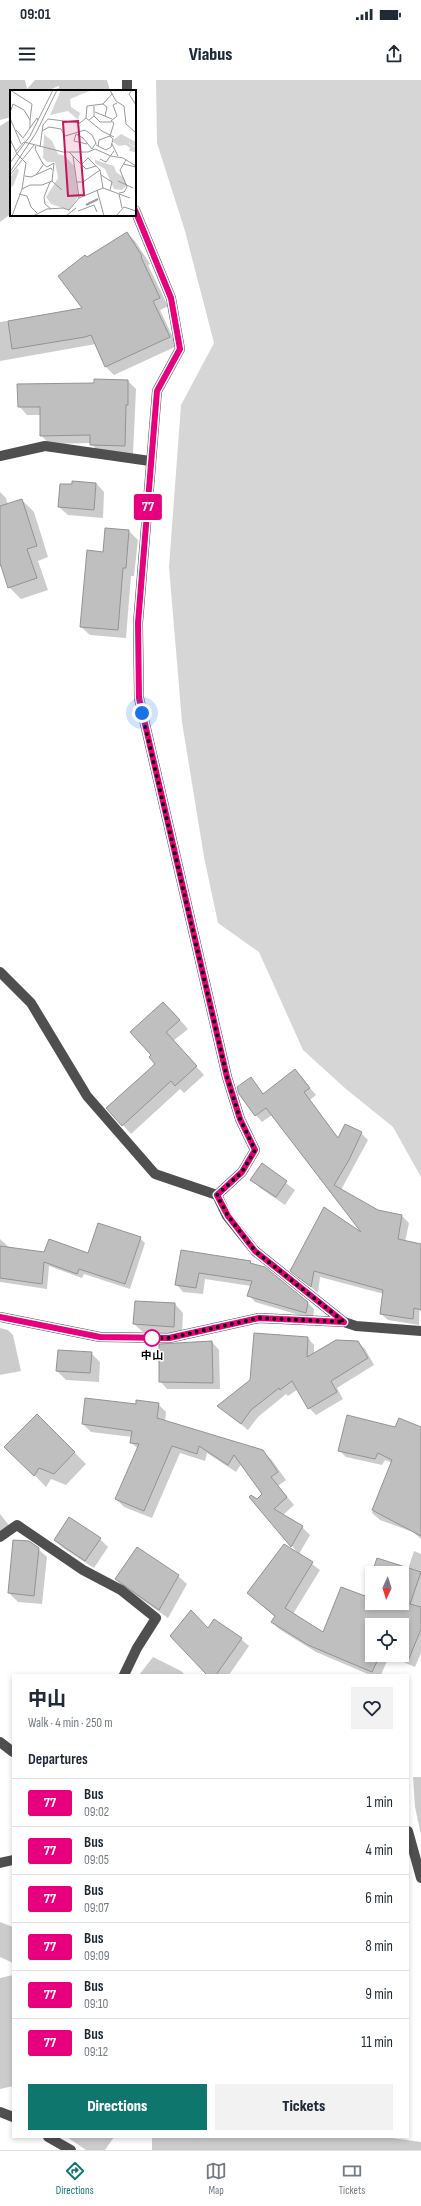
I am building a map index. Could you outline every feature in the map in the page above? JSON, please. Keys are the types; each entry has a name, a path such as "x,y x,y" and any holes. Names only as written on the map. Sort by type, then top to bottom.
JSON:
{"street":[{"path":"126,90 127,80"},
{"path":"136,212 171,298 180,349 157,391 150,461 151,465 138,623 139,698 227,1077 240,1119 255,1150 242,1172 217,1195"},
{"path":"0,456 45,446 150,461"},
{"path":"0,972 31,1003 87,1096 156,1174 217,1195 228,1216 255,1251 344,1322"},
{"path":"0,1317 100,1337 169,1338 259,1318 344,1322 356,1326 421,1331"},
{"path":"0,1537 17,1524 83,1570 121,1590 156,1618 137,1648 124,1674"},
{"path":"0,1742 12,1751"},
{"path":"409,1835 421,1878"},
{"path":"0,1864 12,1860"},
{"path":"0,2112 12,2117"},
{"path":"50,2138 71,2150"}],"shaded area":[{"path":"156,80 421,80 421,1177 393,1127 346,1089 303,1050 259,952 218,923 204,857 182,722 169,567 181,405 214,343 185,231 157,143"}],"building":[{"path":"127,232 142,256 141,257 160,298 153,301 170,337 105,367 91,335 12,349 8,321 82,308 58,276 85,255 87,257"},
{"path":"94,379 128,380 125,446 90,445 90,435 40,436 40,407 18,407 17,384 94,383"},
{"path":"72,481 96,483 94,510 58,507 60,484 72,484"},
{"path":"22,499 37,546 27,549 37,578 8,588 0,563 0,506"},
{"path":"105,528 129,530 126,568 123,568 118,630 80,627 87,550 103,552"},
{"path":"163,1002 180,1020 166,1032 197,1066 175,1086 171,1081 122,1126 106,1108 155,1064 149,1057 151,1055 130,1032"},
{"path":"295,1069 310,1088 304,1092 338,1138 345,1124 362,1132 349,1160 334,1185 378,1210 402,1215 398,1239 421,1244 421,1310 414,1308 413,1319 380,1314 383,1290 314,1271 311,1287 290,1271 324,1207 361,1232 266,1108 255,1116 239,1094 237,1087 251,1077 263,1094"},
{"path":"262,1163 287,1181 276,1197 250,1180"},
{"path":"98,1223 141,1237 125,1284 79,1269 77,1274 44,1262 42,1284 0,1278 0,1246 44,1252 49,1239 88,1253"},
{"path":"181,1250 251,1261 250,1263 265,1267 308,1302 306,1313 247,1296 252,1281 199,1273 196,1288 175,1285"},
{"path":"135,1301 175,1303 174,1327 133,1324"},
{"path":"254,1333 308,1337 307,1357 336,1340 358,1341 368,1358 331,1381 337,1392 308,1409 292,1381 280,1390 279,1388 251,1410 241,1424 217,1406 250,1380"},
{"path":"212,1341 213,1383 159,1382 159,1344"},
{"path":"58,1350 92,1352 90,1373 56,1371"},
{"path":"85,1398 136,1404 136,1400 159,1403 157,1418 263,1450 278,1472 271,1477 287,1497 274,1509 303,1526 291,1547 249,1497 251,1495 257,1499 262,1494 234,1455 228,1465 199,1446 197,1454 172,1446 144,1511 115,1499 139,1444 130,1443 132,1431 82,1424"},
{"path":"37,1414 75,1452 54,1474 39,1468 34,1476 4,1447"},
{"path":"347,1415 395,1427 399,1418 421,1427 421,1536 372,1510 392,1460 378,1453 375,1459 338,1451"},
{"path":"69,1517 101,1538 85,1561 54,1540"},
{"path":"13,1540 29,1541 39,1548 34,1596 8,1593"},
{"path":"284,1544 313,1562 285,1608 323,1632 341,1587 365,1596 365,1610 409,1610 409,1568 421,1572 410,1604 421,1607 421,1629 409,1659 409,1618 365,1618 365,1662 377,1662 372,1672 308,1645 271,1622 275,1616 247,1593"},
{"path":"137,1547 179,1575 159,1610 115,1579"},
{"path":"377,1558 402,1566 374,1566"},
{"path":"191,1610 208,1628 214,1619 242,1638 217,1674 206,1674 170,1636"}],"bus line":[{"name":"77","path":"0,1317 100,1337 169,1338 259,1318 344,1322 255,1251 228,1216 217,1195 242,1172 255,1150 240,1119 227,1077 168,816 139,698 138,623 151,465 150,461 157,391 180,349 171,298 136,212"}],"place":[{"name":"中山","path":"152,1338"}],"route":[{"path":"142,713 168,816 227,1077 240,1119 255,1150 242,1172 217,1195 228,1216 255,1251 344,1322 259,1318 169,1338 152,1338"}]}
